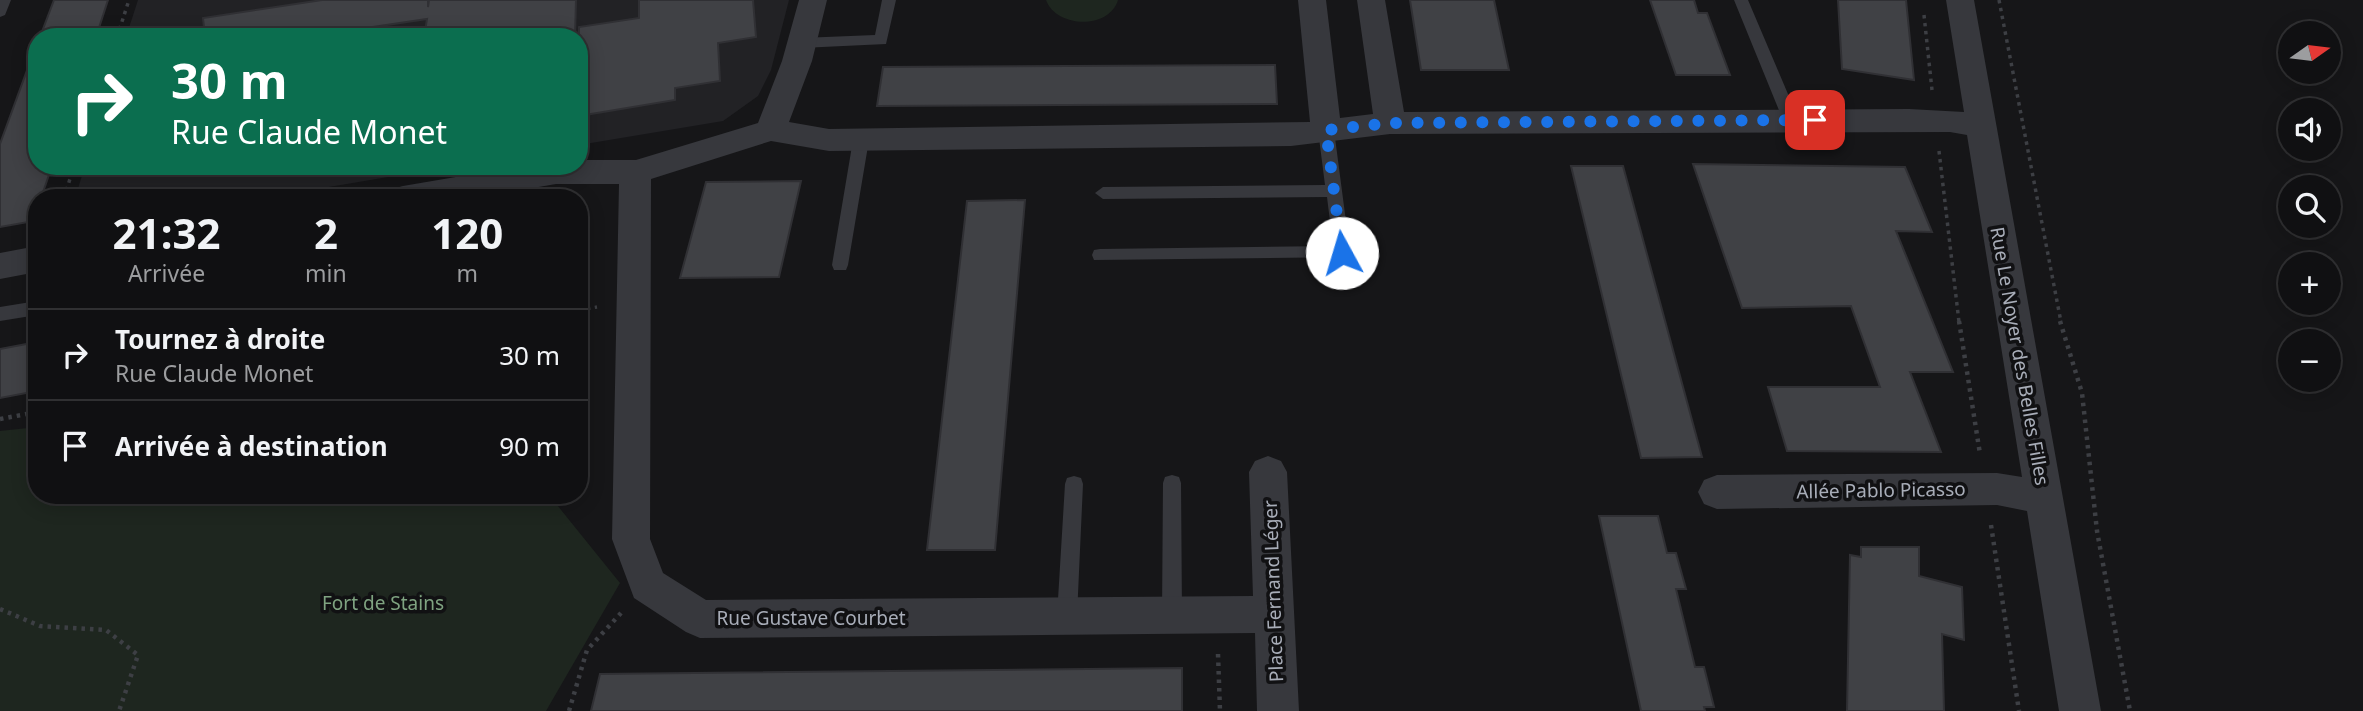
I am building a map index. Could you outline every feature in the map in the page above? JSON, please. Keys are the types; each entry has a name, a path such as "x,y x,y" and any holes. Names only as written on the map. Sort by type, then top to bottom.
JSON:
{"street":[{"path":"771,130 813,0"},
{"path":"1312,0 1326,130"},
{"path":"1371,0 1390,123"},
{"name":"Rue Le Noyer des Belles Filles","path":"1960,0 2080,711"},
{"path":"588,172 636,172 771,130 829,140 861,140 1291,135 1390,123 1936,120 1981,126"},
{"path":"636,172 633,218 631,539 648,585"},
{"path":"506,188 547,175"},
{"path":"0,266 28,261"},
{"name":"Place Fernand Léger","path":"1268,472 1278,711"},
{"name":"Allée Pablo Picasso","path":"1717,492 1985,489 2044,498"},
{"name":"Rue Gustave Courbet","path":"648,585 700,619 1274,614"}],"lane":[{"path":"0,12 4,0"},
{"path":"801,43 881,40 889,0"},
{"path":"1741,0 1791,120"},
{"path":"1100,255 1342,253 1326,130"},
{"path":"840,265 861,140"},
{"path":"1103,193 1335,191"},
{"path":"0,314 28,309"},
{"path":"1172,483 1172,615"},
{"path":"1067,616 1074,484"}],"path":[{"path":"120,28 129,0"},
{"path":"1999,0 2062,329 2082,393 2097,531 2130,711"},
{"path":"1924,13 1954,289 2020,711"},
{"path":"0,419 28,414"},
{"path":"569,711 587,649 648,585"},
{"path":"0,609 40,626 106,630 138,655 119,711"},
{"path":"1217,614 1220,711"}],"shaded area":[{"path":"138,0 789,0 771,70 758,96 723,121 588,144 588,28 129,28"},
{"path":"82,175 400,175 317,189 78,189"}],"green space":[{"path":"1046,0 1118,0 1113,10 1104,17 1082,22 1060,16"},
{"name":"Fort de Stains","path":"28,428 28,504 556,504 620,583 546,711 0,711 0,431"}],"building":[{"path":"54,0 108,0 99,28 43,28"},
{"path":"322,0 428,0 428,7 429,0 576,0 575,28 426,28 427,19 367,28 204,28 203,18"},
{"path":"639,0 753,0 756,37 718,43 720,81 675,88 675,100 588,114 588,28 579,27 639,18"},
{"path":"1410,0 1494,0 1509,70 1421,70"},
{"path":"1650,0 1694,0 1698,13 1707,13 1730,75 1676,75"},
{"path":"1838,0 1906,0 1914,80 1842,69"},
{"path":"1275,65 1277,104 877,106 883,67"},
{"path":"28,68 28,175 49,175 44,189 28,189 28,222 0,227 0,144"},
{"path":"1693,164 1905,167 1932,232 1896,231 1953,372 1910,372 1941,452 1787,451 1768,387 1880,387 1851,306 1742,308"},
{"path":"1571,166 1623,166 1702,457 1641,458"},
{"path":"801,181 779,277 680,278 706,182"},
{"path":"1025,200 995,550 927,550 967,201"},
{"path":"28,344 28,393 0,398 0,349"},
{"path":"1599,516 1658,516 1667,553 1676,553 1686,589 1676,589 1695,667 1704,667 1714,707 1704,707 1705,711 1641,711"},
{"path":"1861,547 1919,547 1919,576 1962,587 1964,640 1942,634 1944,711 1847,711 1850,555 1861,557"},
{"path":"1182,668 1182,711 591,711 600,674"}],"route":[{"path":"1342,253 1326,130 1390,123 1815,120"}]}
